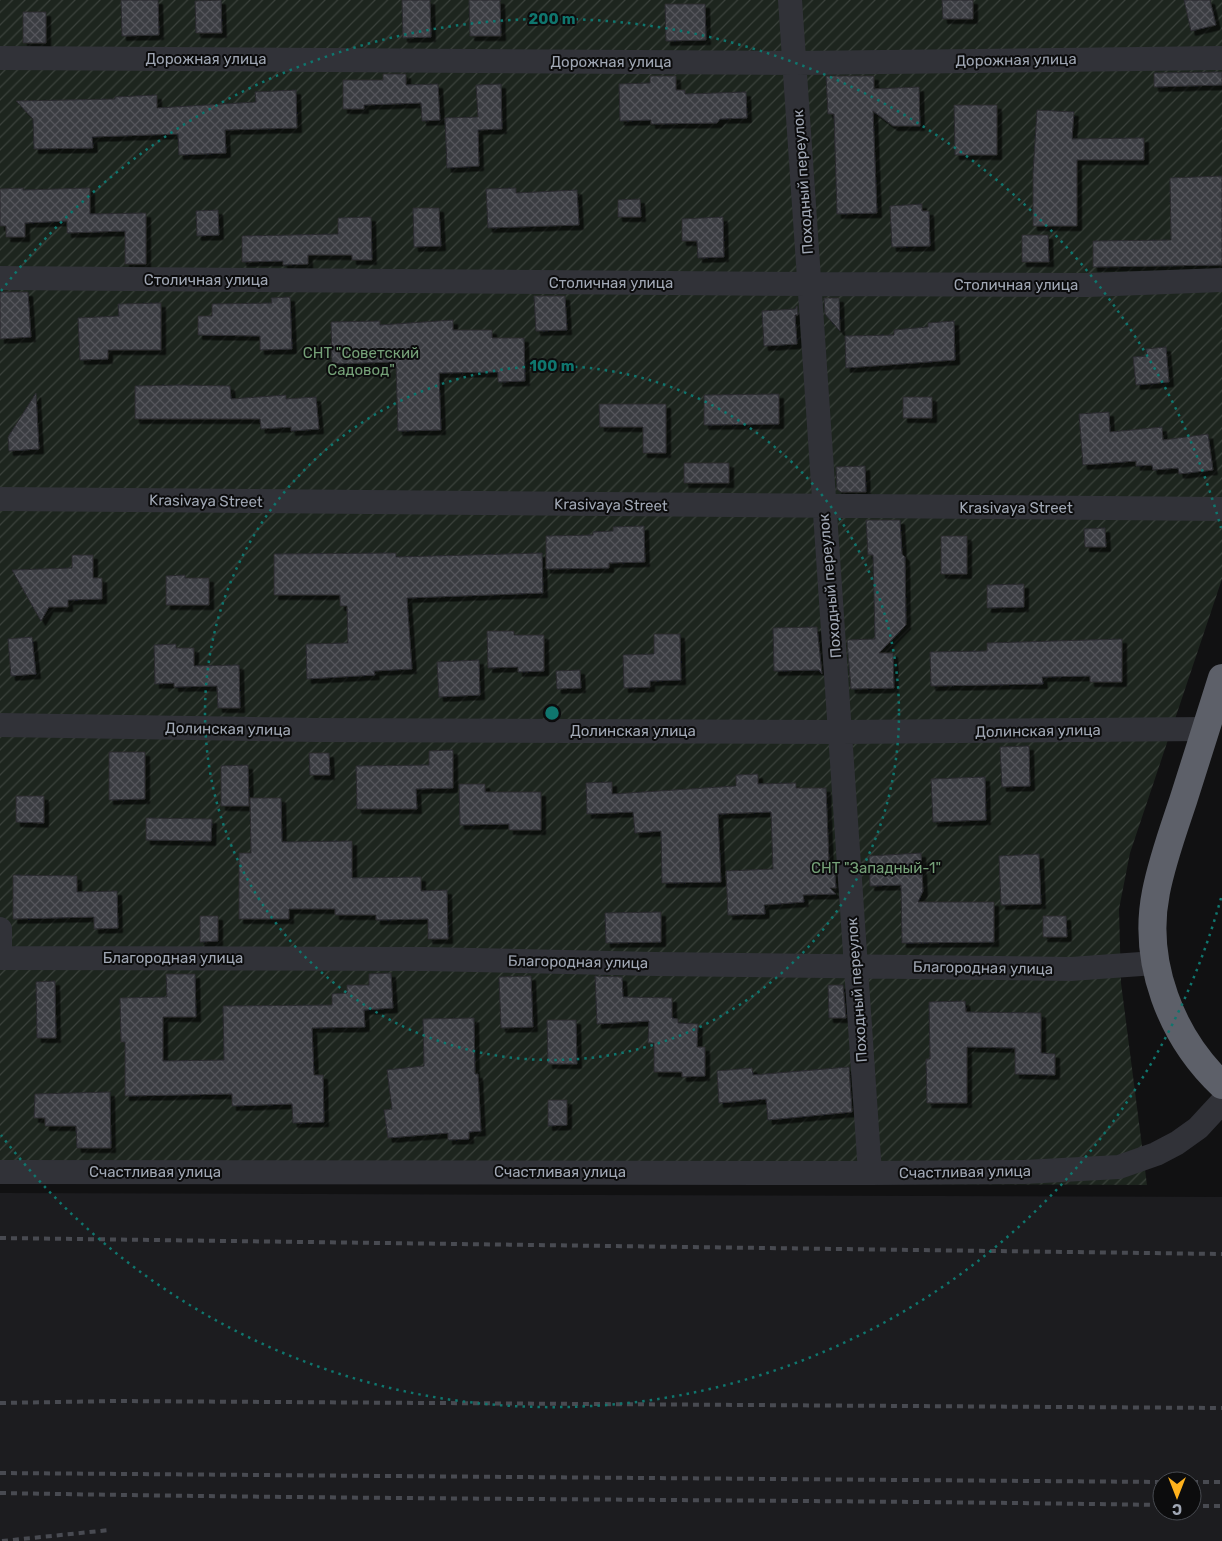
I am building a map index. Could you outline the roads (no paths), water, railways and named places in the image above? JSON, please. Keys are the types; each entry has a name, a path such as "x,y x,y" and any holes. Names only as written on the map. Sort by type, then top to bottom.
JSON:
{"highway":[{"path":"1222,678 1164,858 1156,894 1153,925 1155,963 1168,1007 1186,1044 1207,1071 1222,1085"}],"street":[{"name":"Походный переулок","path":"790,0 810,284 823,507 841,732 870,1173"},
{"name":"Дорожная улица","path":"0,58 795,63 1222,58"},
{"name":"Столичная улица","path":"0,278 1088,285 1222,280"},
{"name":"Krasivaya Street","path":"0,499 823,507 1222,508"},
{"name":"Долинская улица","path":"0,725 317,730 841,732 1205,729"},
{"path":"0,929 0,958"},
{"name":"Благородная улица","path":"0,958 425,959 1071,969 1155,963"},
{"name":"Счастливая улица","path":"0,1172 1024,1172 1119,1166 1156,1154 1177,1143 1198,1128 1222,1102"}],"railway":[{"path":"0,1238 1222,1254"},
{"path":"0,1403 116,1401 1222,1408"},
{"path":"0,1473 1152,1482"},
{"path":"1202,1482 1222,1482"},
{"path":"0,1493 1152,1505"},
{"path":"1202,1506 1222,1506"},
{"path":"2,1541 110,1530"}],"park label":[{"name":"СНТ \"Советский Садовод\"","path":"361,362"},
{"name":"СНТ \"Западный-1\"","path":"876,868"}]}
